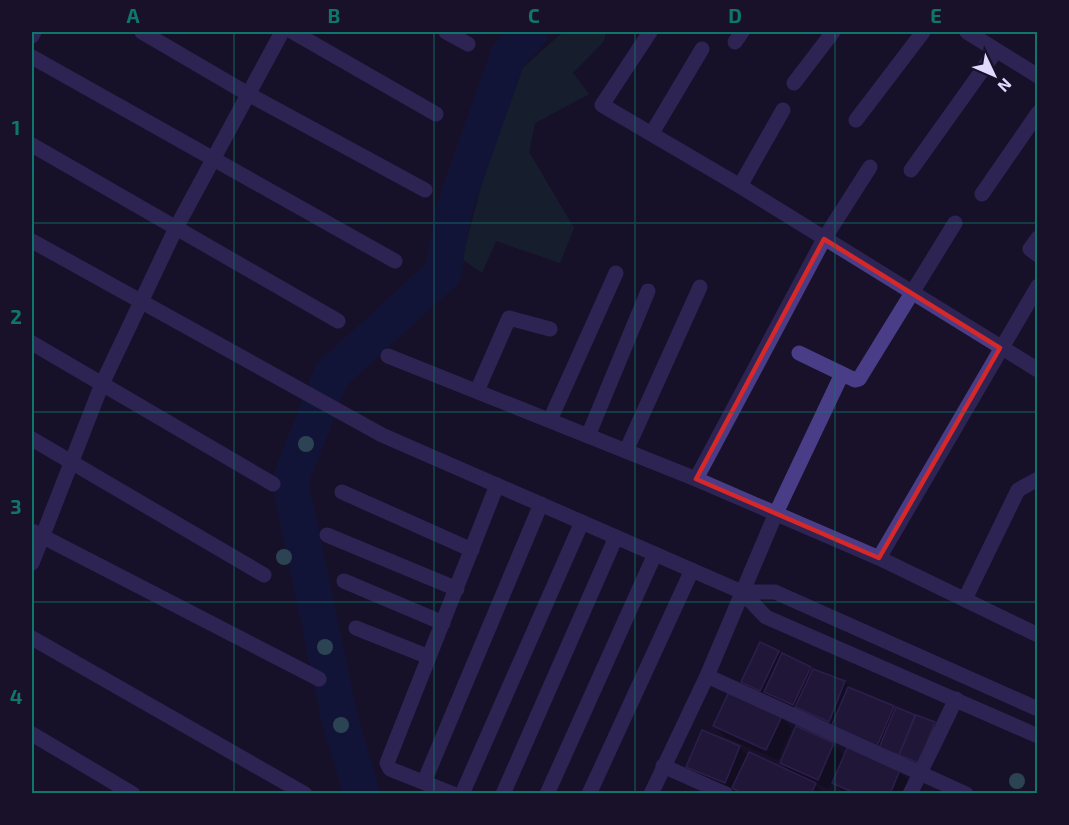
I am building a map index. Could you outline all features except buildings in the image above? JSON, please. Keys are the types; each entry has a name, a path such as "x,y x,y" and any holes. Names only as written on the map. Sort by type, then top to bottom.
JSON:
{"street":[{"path":"32,36 34,32"},
{"path":"142,32 248,94 425,189"},
{"path":"32,563 36,534 102,384 176,228 282,32"},
{"path":"293,32 436,114"},
{"path":"446,32 468,44"},
{"path":"650,32 601,103 1038,370"},
{"path":"794,83 833,32"},
{"path":"855,120 923,32"},
{"path":"967,32 1038,76"},
{"path":"652,133 702,49"},
{"path":"911,170 996,51"},
{"path":"32,57 395,261"},
{"path":"740,186 783,110"},
{"path":"982,194 1038,112"},
{"path":"32,145 338,321"},
{"path":"696,479 824,239 870,167"},
{"path":"799,353 855,380 859,379 911,291 955,223"},
{"path":"1038,238 1030,249 1038,255"},
{"path":"32,241 382,435 742,592 766,617 1038,735"},
{"path":"550,420 616,273"},
{"path":"879,558 1038,286"},
{"path":"626,451 700,287"},
{"path":"588,436 648,291"},
{"path":"477,391 509,318 550,329"},
{"path":"32,343 273,484"},
{"path":"388,356 776,513 879,558 1038,635"},
{"path":"651,794 707,676 776,513 842,374"},
{"path":"32,439 264,575"},
{"path":"965,599 1018,490 1038,479"},
{"path":"453,794 390,769 387,763 498,485"},
{"path":"342,492 472,550"},
{"path":"424,782 541,504"},
{"path":"462,794 582,522"},
{"path":"36,534 319,679"},
{"path":"327,535 457,589"},
{"path":"503,794 616,537"},
{"path":"547,794 655,554"},
{"path":"589,794 692,570"},
{"path":"344,581 443,623"},
{"path":"742,592 775,592 1038,709"},
{"path":"356,628 429,657"},
{"path":"32,638 305,794"},
{"path":"707,676 966,794"},
{"path":"910,794 956,699"},
{"path":"32,734 134,794"},
{"path":"663,766 726,794"}],"highlighted area":[{"path":"824,239 1000,348 879,558 696,479"}],"green space":[{"path":"563,32 606,32 604,41 573,73 589,94 535,123 529,152 574,228 560,263 496,241 482,273 462,259 502,108 516,74"}],"waterway":[{"path":"362,794 340,720 290,481 332,374 443,273 454,209 509,54 530,32"}]}
